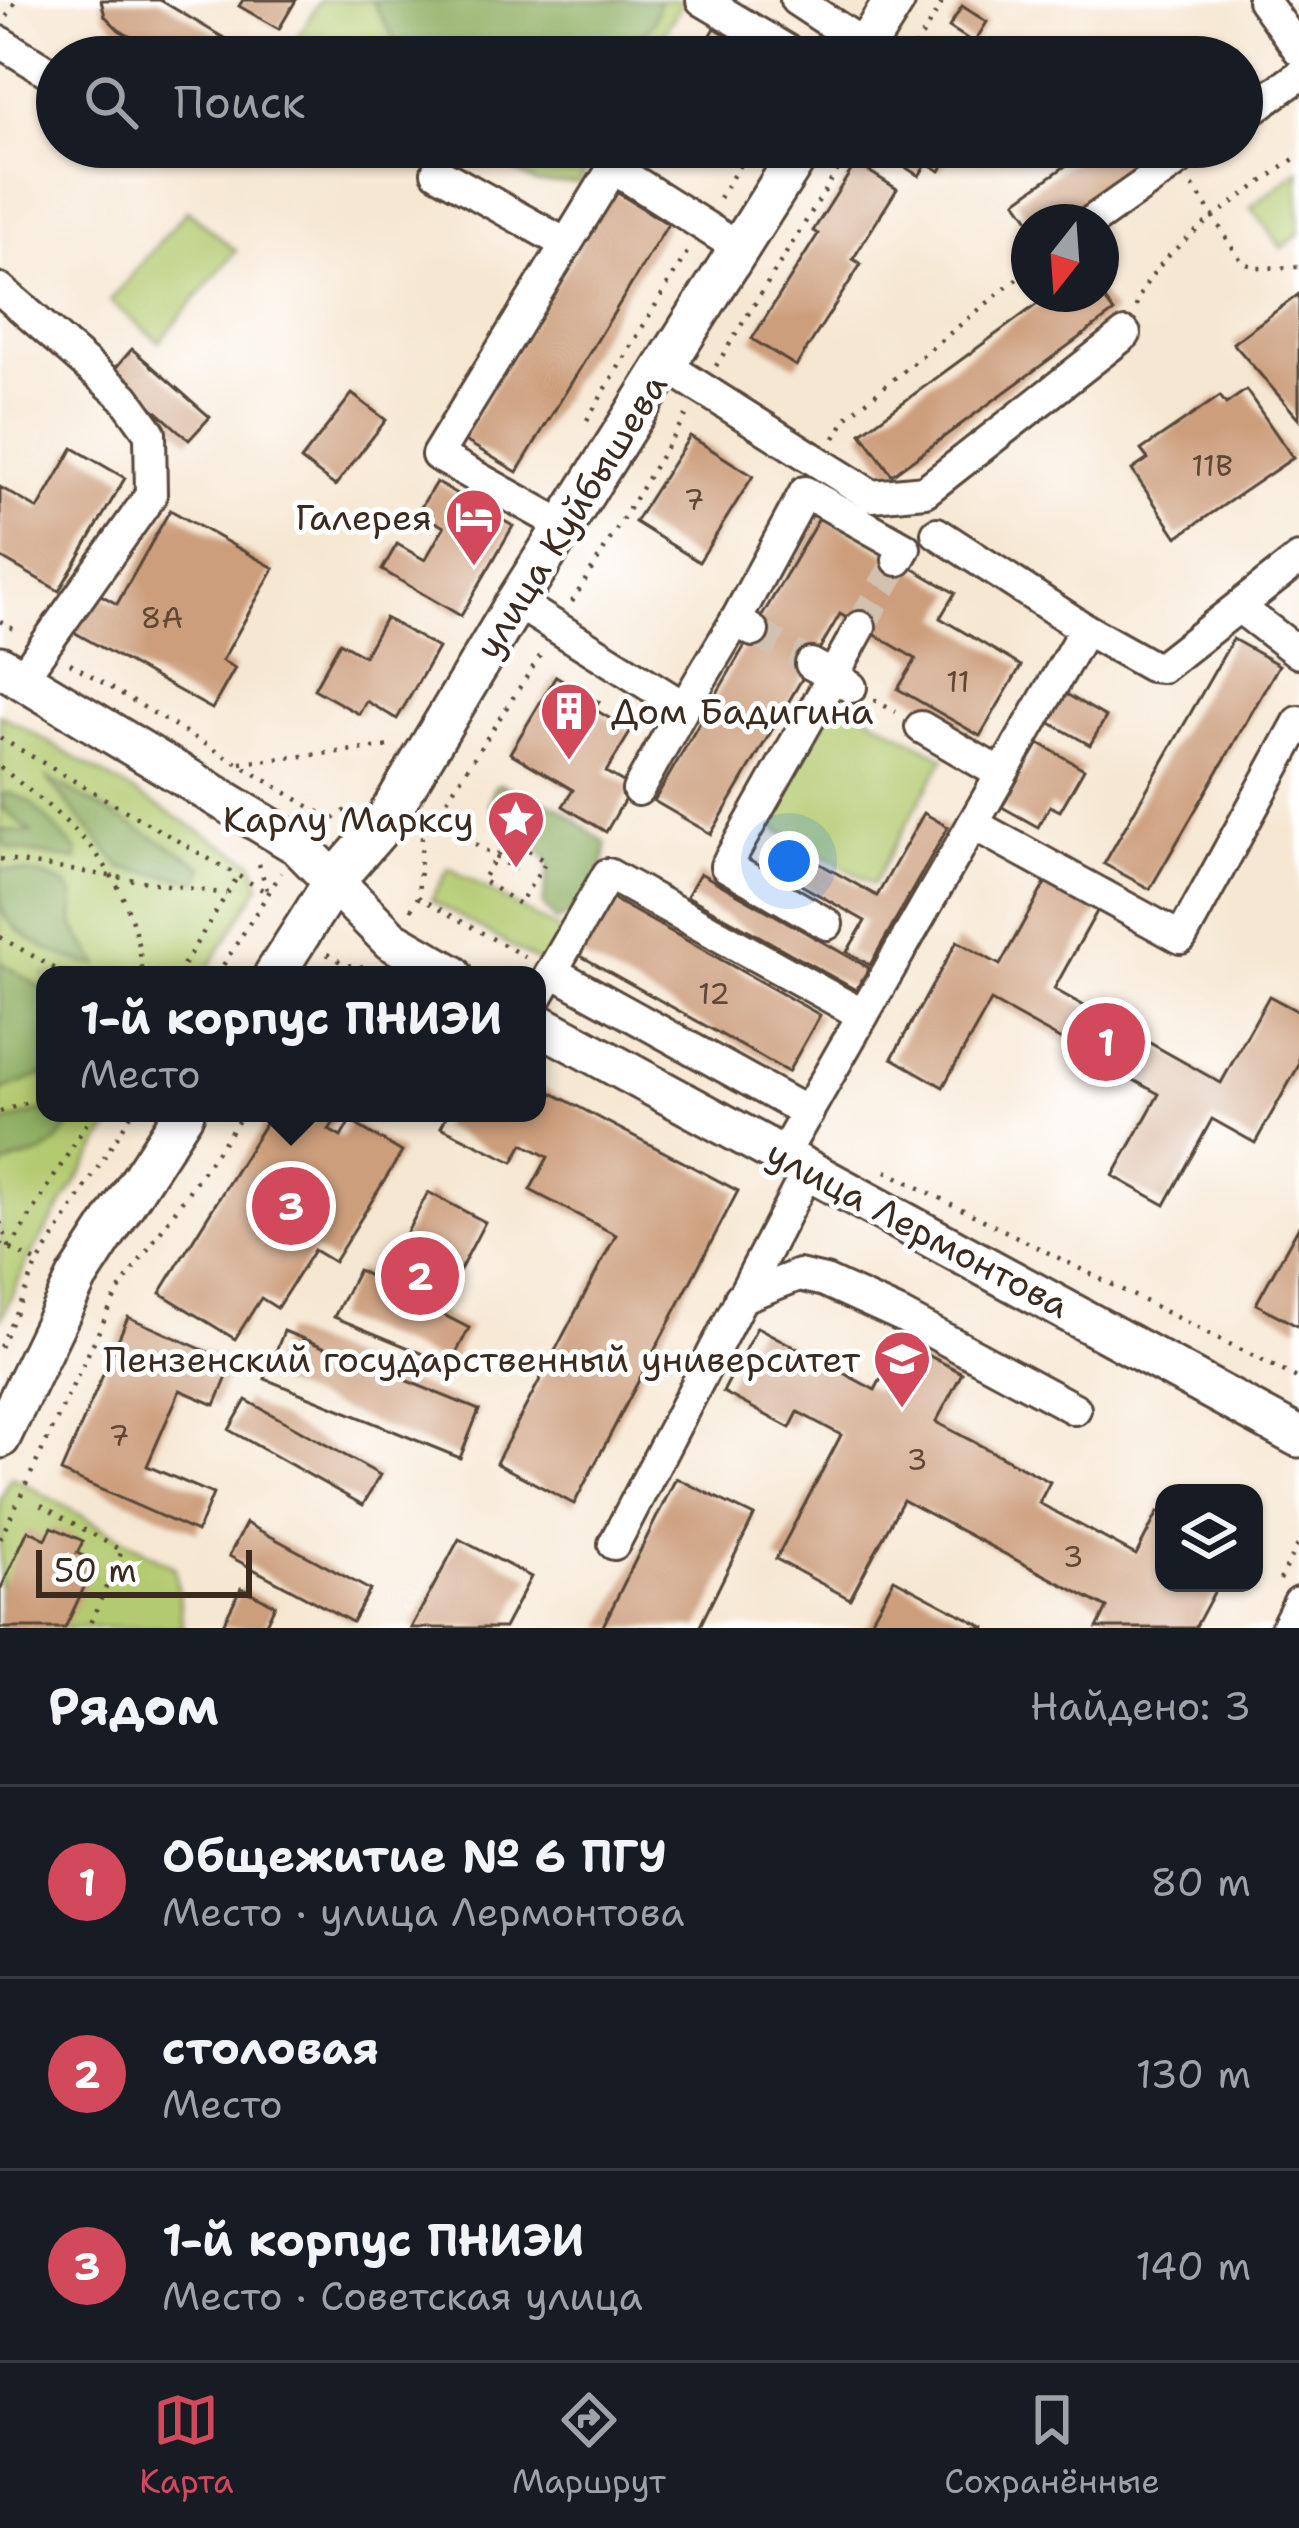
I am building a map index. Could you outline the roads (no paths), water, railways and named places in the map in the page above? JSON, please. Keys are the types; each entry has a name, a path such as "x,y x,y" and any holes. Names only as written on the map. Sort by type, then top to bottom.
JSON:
{"main road":[{"path":"873,36 896,0"},
{"name":"улица Куйбышева","path":"280,966 334,881 382,826 516,602 790,168"},
{"path":"21,664 298,845 392,940 437,966"},
{"name":"улица Лермонтова","path":"546,1028 1299,1437"},
{"path":"0,1438 76,1279 178,1122"}],"street":[{"path":"702,0 763,36"},
{"path":"796,0 837,10 853,36"},
{"path":"1263,0 1299,50"},
{"path":"0,42 36,64"},
{"path":"1263,101 1299,76"},
{"path":"564,526 436,455 613,168 739,248"},
{"path":"1119,205 1180,168"},
{"path":"437,172 566,244"},
{"path":"0,289 124,397 150,433 151,495 21,664"},
{"path":"813,478 872,496 925,491 1125,334"},
{"path":"665,365 702,388 905,548 898,560"},
{"path":"638,790 684,707 744,626 813,478"},
{"path":"938,533 1085,628 1159,668 1299,559"},
{"path":"516,602 684,707"},
{"path":"1240,608 1299,653"},
{"path":"827,924 726,866 842,681 860,627"},
{"path":"614,1544 740,1298 796,1162 808,1113 1085,628"},
{"path":"973,824 1180,938 1299,722"},
{"path":"914,723 1001,775"},
{"path":"546,983 608,874 863,1015"},
{"path":"546,985 808,1113"},
{"path":"740,1298 799,1275 825,1281 902,1316 1076,1409"},
{"path":"1286,1628 1299,1602"}],"tunnel":[{"path":"860,627 898,560"},
{"path":"753,631 811,664"}],"place":[{"name":"Галерея","path":"474,568"},
{"name":"Дом Бадигина","path":"569,762"},
{"name":"Карлу Марксу","path":"516,870"},
{"name":"Общежитие № 6 ПГУ","path":"1106,1042"},
{"name":"1-й корпус ПНИЭИ","path":"291,1206"},
{"name":"столовая","path":"420,1276"},
{"name":"Пензенский государственный университет","path":"902,1410"}]}
